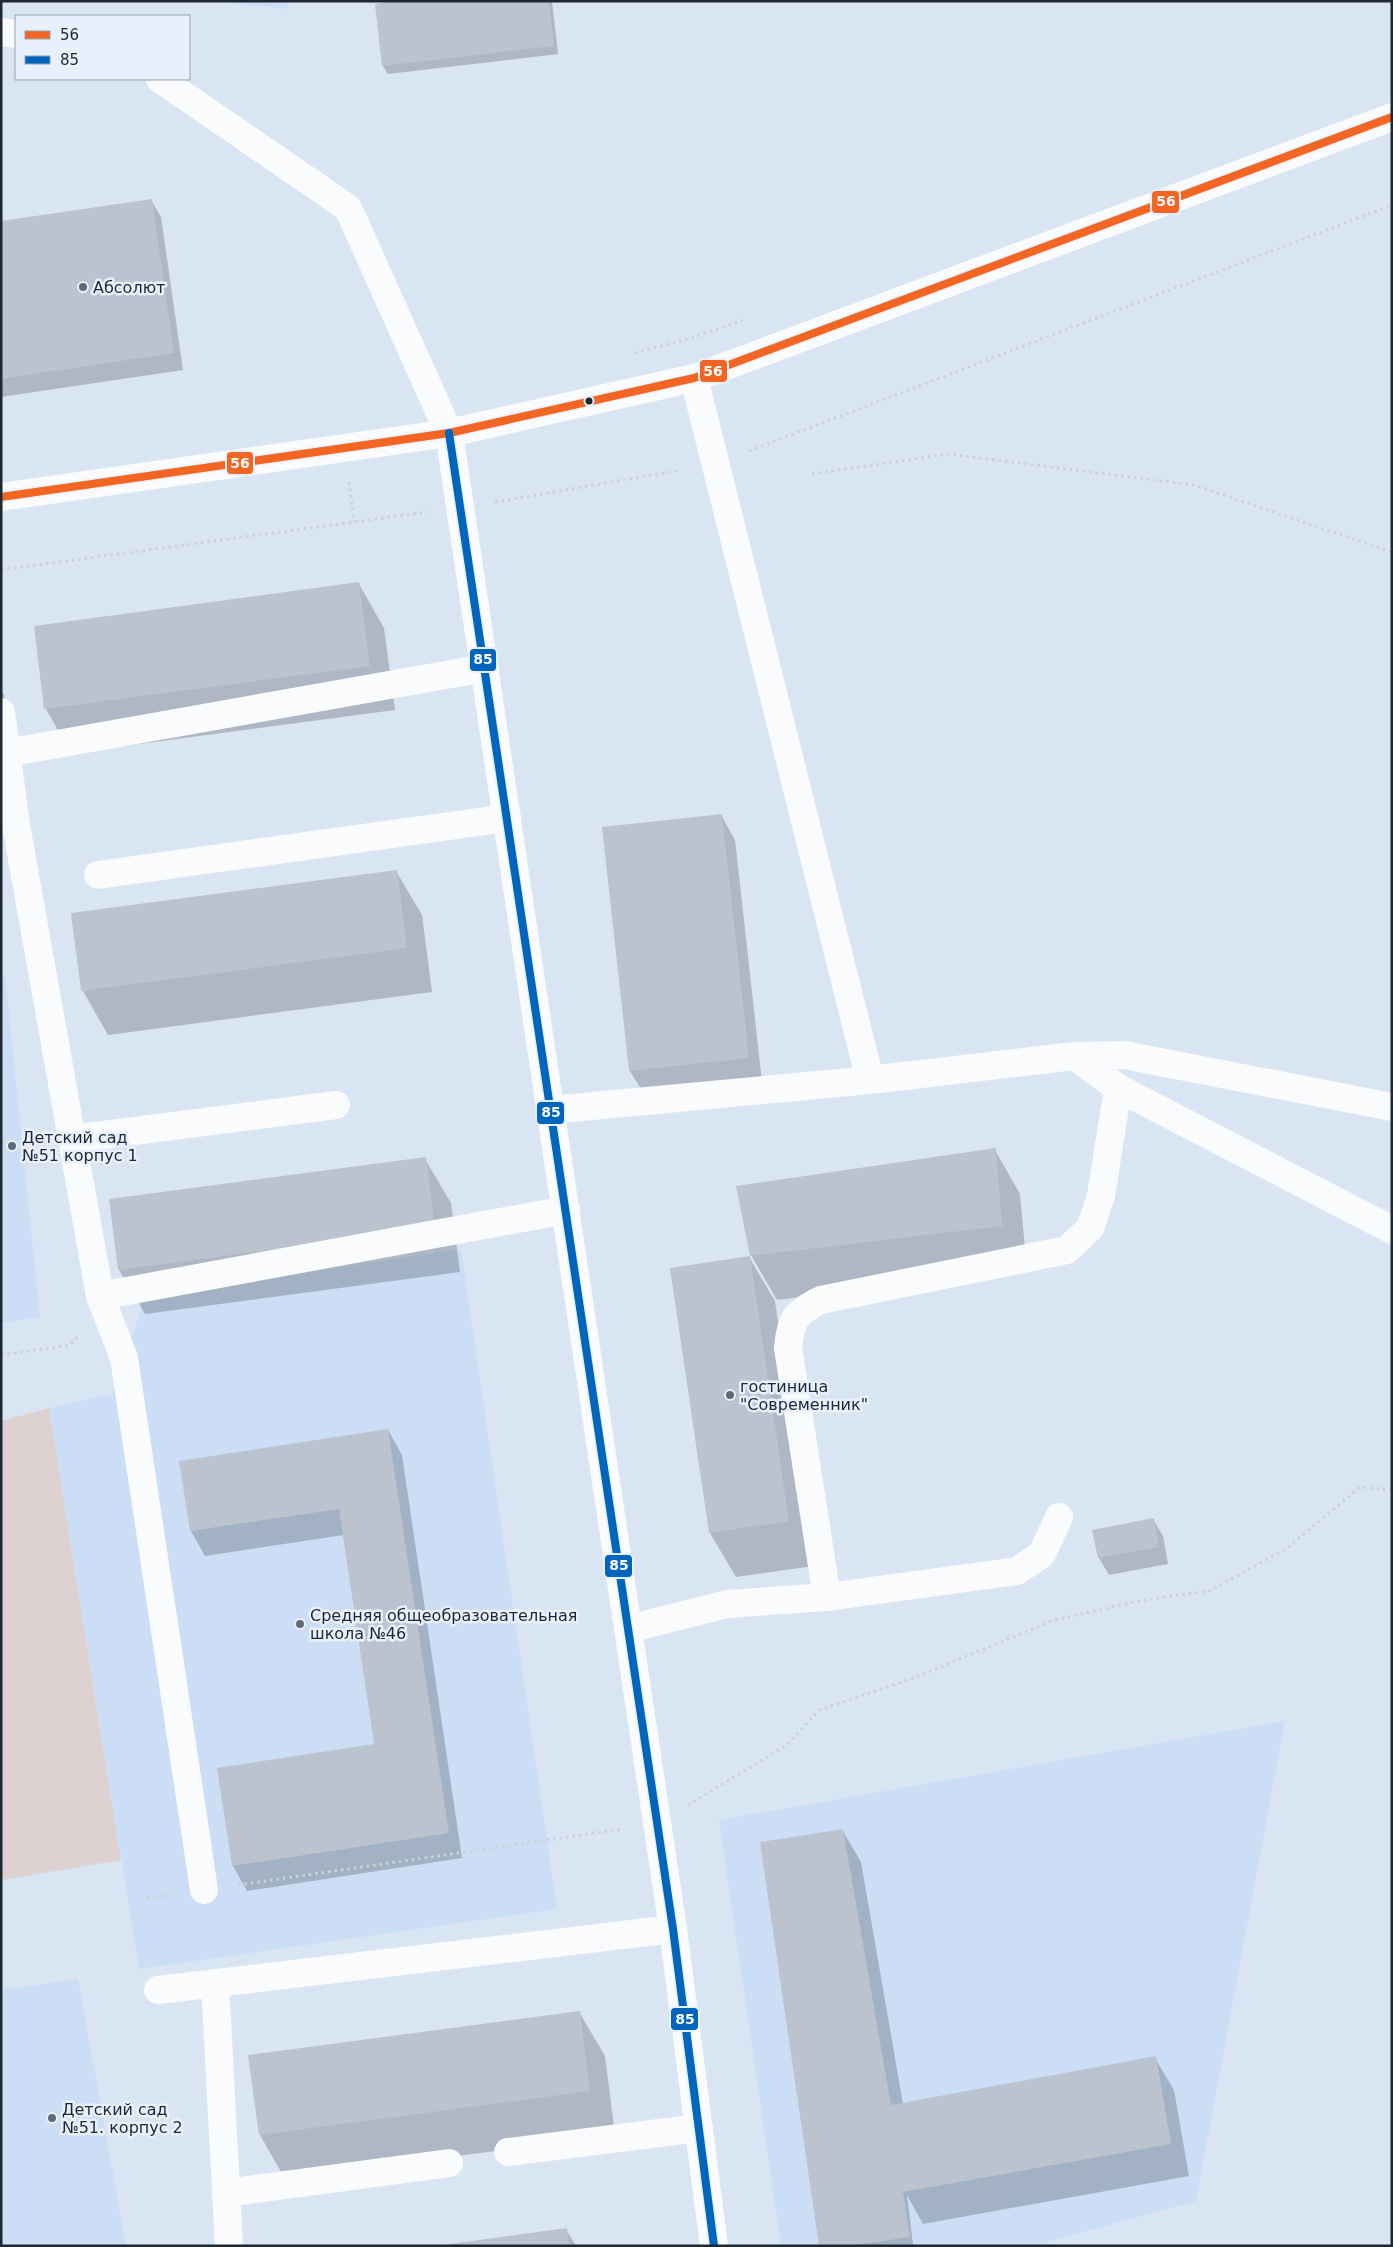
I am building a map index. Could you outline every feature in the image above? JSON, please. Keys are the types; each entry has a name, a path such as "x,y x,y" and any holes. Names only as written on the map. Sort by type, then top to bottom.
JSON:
{"street":[{"path":"1,32 15,34"},
{"path":"161,80 348,208 449,433 673,1929 714,2246"},
{"path":"1,497 449,433 694,378 1392,117"},
{"path":"694,378 870,1080"},
{"path":"4,753 484,668"},
{"path":"1,712 4,753 16,825 100,1296 124,1358 204,1890"},
{"path":"98,875 507,818"},
{"path":"550,1110 870,1080 1074,1056 1124,1055 1392,1106"},
{"path":"1074,1056 1118,1088 1392,1230"},
{"path":"827,1598 788,1348 790,1327 802,1310 821,1300 1067,1250 1090,1228 1101,1196 1118,1088"},
{"path":"72,1139 336,1105"},
{"path":"100,1296 566,1210"},
{"path":"628,1628 727,1604 827,1598 1017,1570 1042,1554 1059,1517"},
{"path":"158,1990 673,1929"},
{"path":"215,1983 229,2246"},
{"path":"508,2152 699,2128"},
{"path":"226,2194 449,2163"}],"path":[{"path":"626,356 692,338 747,318"},
{"path":"812,474 948,454 1194,485 1392,552"},
{"path":"1,1355 70,1345 88,1326 100,1296"},
{"path":"146,1898 657,1824 787,1746 819,1710 914,1678 1054,1620 1144,1600 1209,1590 1286,1549 1360,1487 1392,1490"}],"shaded area":[{"path":"215,1 288,1 289,9"},
{"name":"Детский сад №51 корпус 1","path":"1,973 5,975 40,1317 1,1323"},
{"name":"Средняя общеобразовательная школа №46","path":"461,1249 557,1909 139,1969 49,1408 113,1394 145,1297"},
{"path":"49,1408 121,1860 1,1880 1,1421"},
{"path":"1285,1721 1196,2201 1032,2246 781,2246 719,1820"},
{"name":"Детский сад №51. корпус 2","path":"78,1979 126,2246 1,2246 1,1990"}],"building":[{"path":"395,1 549,1 554,46 382,66 375,4"},
{"name":"Абсолют","path":"152,199 174,353 1,379 1,221"},
{"path":"359,582 370,666 44,709 34,626"},
{"path":"722,814 749,1058 629,1071 602,827"},
{"path":"397,870 407,948 81,991 71,913"},
{"path":"996,1148 1002,1226 750,1256 736,1186"},
{"path":"426,1157 435,1228 118,1270 109,1199"},
{"name":"гостиница \"Современник\"","path":"750,1256 789,1521 709,1533 670,1268"},
{"path":"388,1429 449,1833 232,1866 217,1768 374,1744 339,1509 190,1531 179,1461"},
{"path":"1154,1518 1159,1547 1098,1558 1092,1530"},
{"path":"843,1829 891,2105 1156,2056 1171,2144 903,2192 910,2237 849,2246 819,2246 760,1842"},
{"path":"580,2011 590,2091 259,2135 248,2055"},
{"path":"567,2228 569,2246 443,2246 443,2245"}],"transit line":[{"name":"56","path":"1,497 449,433 694,378 1392,117"},
{"name":"85","path":"449,433 673,1929 714,2246"}],"place":[{"name":"Абсолют","path":"83,287"},
{"name":"Детский сад №51 корпус 1","path":"12,1146"},
{"name":"гостиница \"Современник\"","path":"730,1395"},
{"name":"Средняя общеобразовательная школа №46","path":"300,1624"},
{"name":"Детский сад №51. корпус 2","path":"52,2118"}]}
